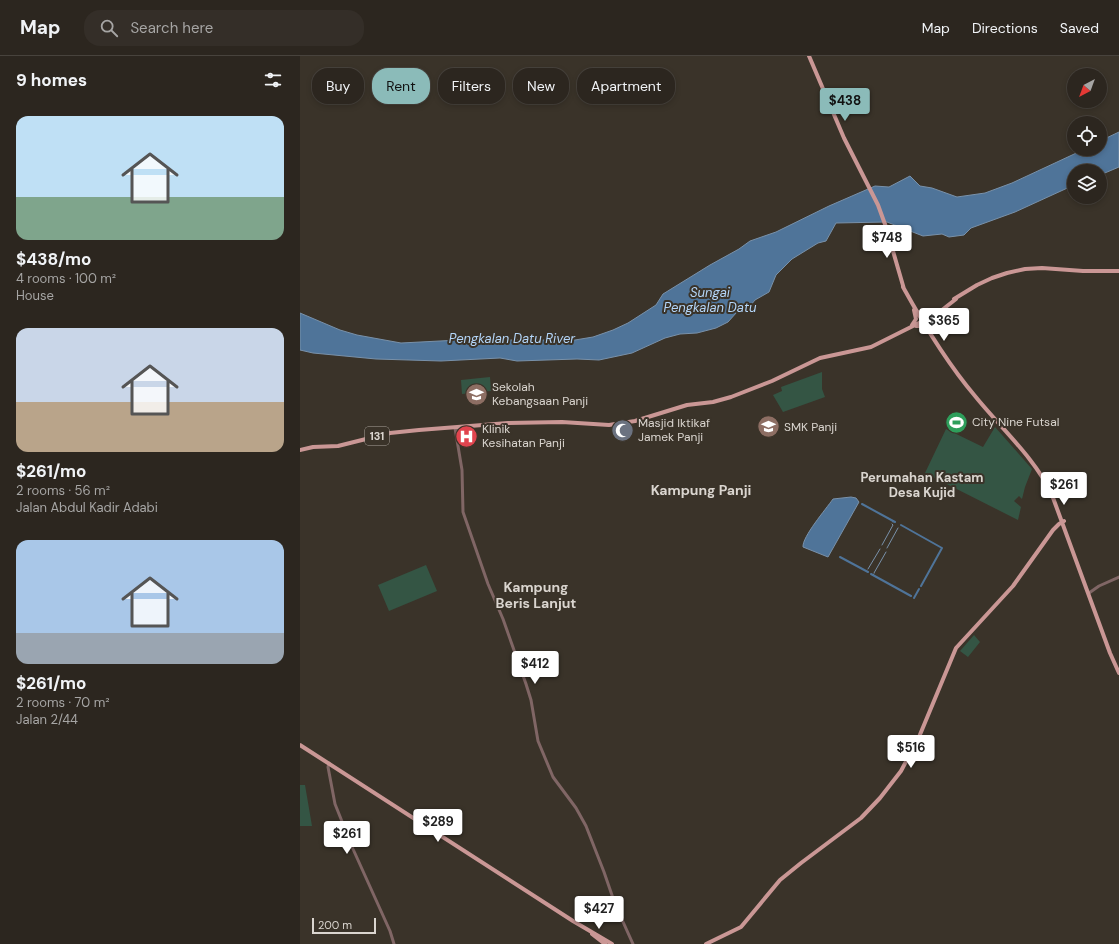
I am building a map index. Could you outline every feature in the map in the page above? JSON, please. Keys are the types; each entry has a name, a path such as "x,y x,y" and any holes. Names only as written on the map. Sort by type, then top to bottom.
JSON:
{"main road":[{"path":"808,56 844,138 878,206 886,227 903,286 914,310 950,364 974,396 1037,469 1046,482 1063,522 1110,653 1119,673"},
{"name":"131","path":"300,450 313,447 343,445 390,433 508,423 562,422 609,424 635,421 687,405 713,402 731,397 772,381 820,358 866,349 922,321 978,285 1007,273 1025,269 1047,268 1083,271 1119,271"},
{"path":"914,310 923,315 934,314"},
{"path":"914,310 916,319 913,326 921,326 927,329"},
{"path":"927,329 927,322 934,314"},
{"path":"706,944 741,927 780,880 861,818 880,798 901,771 919,737 956,648 1013,586 1052,534 1053,530 1063,522"},
{"path":"300,745 584,928 612,944"},
{"path":"584,928 605,944"}],"street":[{"path":"457,428 462,470 463,512 488,584 503,619 526,684 531,700 538,741 553,777 576,808 586,826 613,900 632,944"},
{"path":"1089,593 1099,586 1119,577"},
{"path":"329,763 328,767 335,804 394,944"}],"green space":[{"path":"822,372 822,389 825,397 783,412 773,395 782,391 781,387"},
{"path":"490,377 491,391 462,394 461,380"},
{"path":"995,427 1032,469 1022,499 1019,496 1014,501 1021,507 1018,520 925,473 946,429 983,447"},
{"path":"426,565 437,591 389,611 378,585"},
{"path":"974,635 980,642 968,657 960,651"},
{"path":"300,785 305,785 312,826 300,826"}],"water":[{"name":"Sungai Pengkalan Datu","path":"1119,132 1119,167 1107,172 1107,164 1067,164 1067,188 1015,212 971,228 964,235 949,237 942,234 923,236 887,222 836,223 826,241 818,243 792,259 776,275 769,292 755,300 746,311 737,312 728,322 716,328 697,333 680,334 665,338 632,353 599,360 577,359 517,361 500,358 441,361 376,359 313,353 300,350 300,313 340,330 357,335 401,343 459,340 575,340 593,337 628,323 656,305 663,294 750,241 776,232 829,206 875,186 889,187 910,176 920,186 932,188 957,197 985,193 1012,183 1070,156 1107,156 1107,138"},
{"path":"851,497 856,498 859,502 828,557 803,547 810,530 833,499"}],"waterway":[{"path":"862,504 895,522"},
{"path":"882,545 893,525 892,524"},
{"path":"901,525 942,548 921,586"},
{"path":"887,548 898,528"},
{"path":"868,569 880,549"},
{"path":"874,573 886,552"},
{"path":"840,557 868,572"},
{"path":"871,574 911,596"},
{"path":"914,598 919,589"}],"place":[{"name":"Sekolah Kebangsaan Panji","path":"476,394"},
{"name":"City Nine Futsal","path":"956,422"},
{"name":"SMK Panji","path":"768,427"},
{"name":"Masjid Iktikaf Jamek Panji","path":"623,430"},
{"name":"Klinik Kesihatan Panji","path":"466,436"}],"district":[{"name":"Perumahan Kastam Desa Kujid","path":"922,484"},
{"name":"Kampung Panji","path":"701,490"},
{"name":"Kampung Beris Lanjut","path":"536,596"}],"water label":[{"name":"Pengkalan Datu River","path":"512,338"}]}
